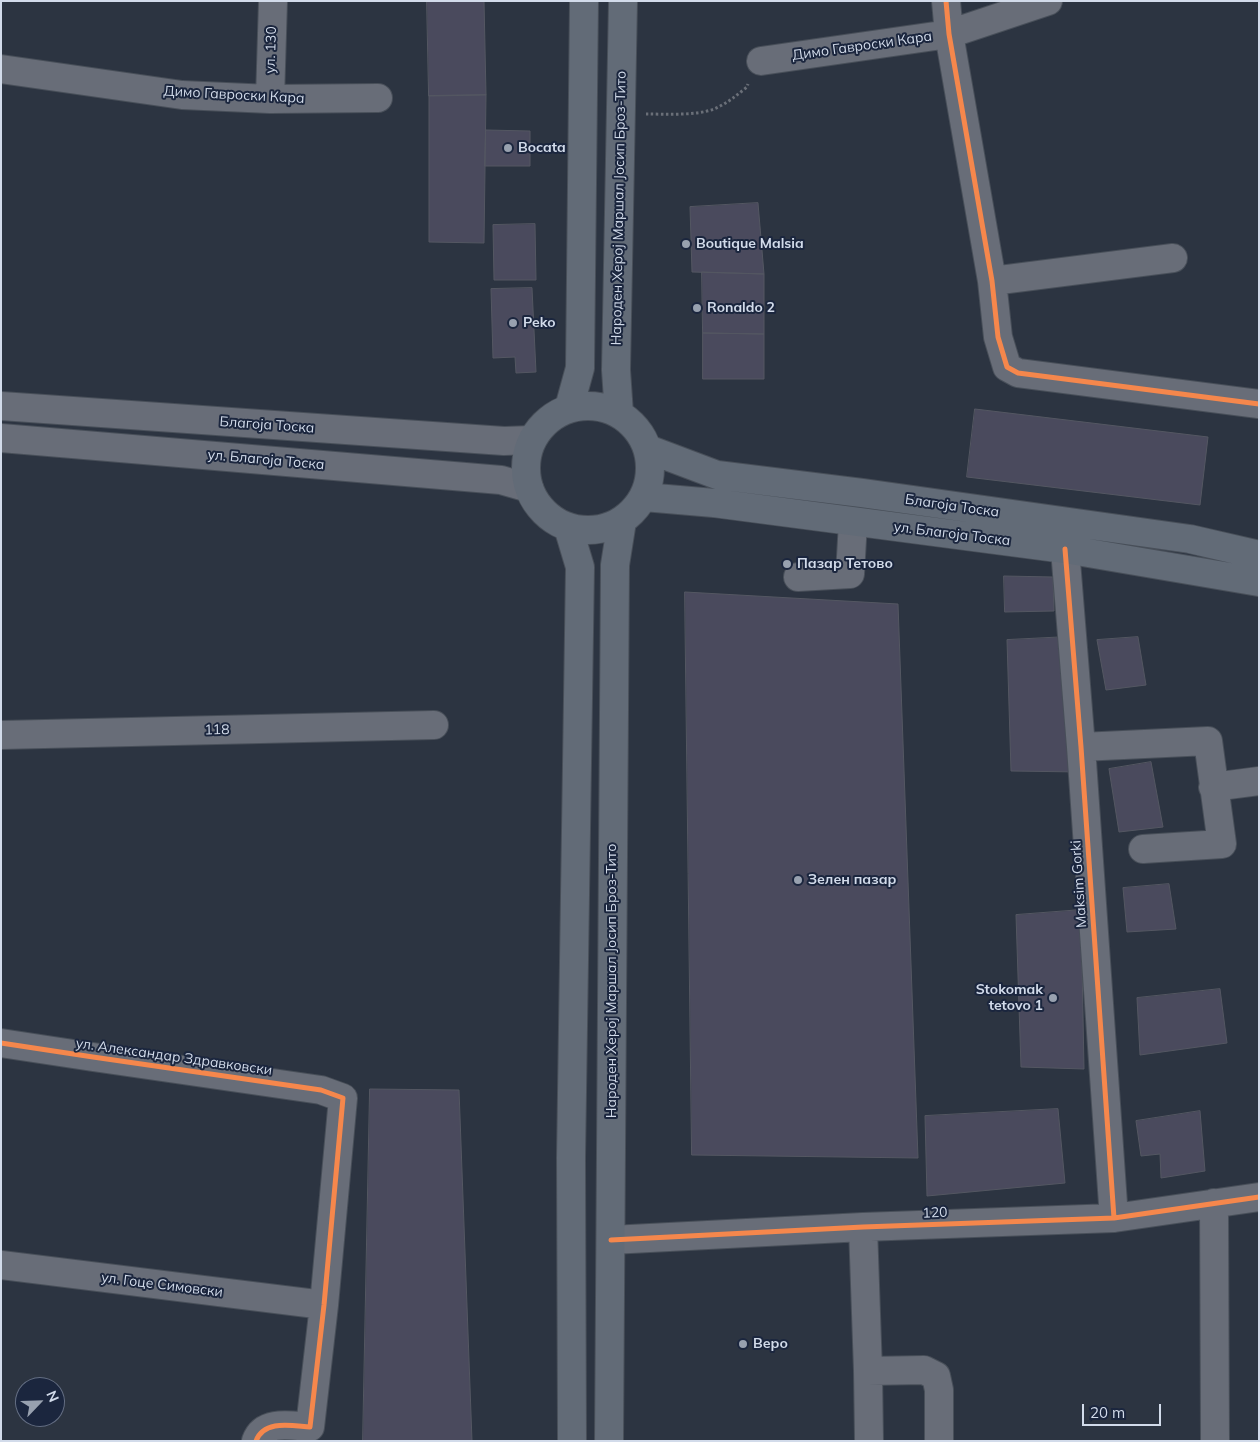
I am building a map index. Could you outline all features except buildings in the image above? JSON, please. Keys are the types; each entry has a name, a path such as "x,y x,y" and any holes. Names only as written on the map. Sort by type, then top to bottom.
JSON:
{"main road":[{"path":"569,408 580,368 584,1"},
{"name":"Народен Херој Маршал Јосип Броз-Тито","path":"620,414 616,370 623,1"},
{"path":"594,406 620,414 632,423 648,449 651,473 644,497 638,506 622,521 610,527 582,530 568,527 555,521 535,501 529,488 526,464 532,440 548,421 558,413 569,408 594,406"},
{"name":"Благоја Тоска","path":"648,449 717,475 1190,539 1259,555"},
{"name":"ул. Благоја Тоска","path":"644,497 714,503 1065,549 1259,582"},
{"name":"Народен Херој Маршал Јосип Броз-Тито","path":"609,1441 615,565 622,521"},
{"path":"568,527 580,567 571,1158 572,1441"}],"street":[{"name":"ул. 130","path":"270,99 273,1"},
{"path":"946,1 949,34 992,281 998,337 1007,367 1018,373 1259,404"},
{"name":"Димо Гавроски Кара","path":"761,61 949,34 1048,1"},
{"name":"Димо Гавроски Кара","path":"1,69 182,95 270,99 378,98"},
{"path":"992,281 1173,258"},
{"name":"Благоја Тоска","path":"1,406 504,441 532,440"},
{"name":"ул. Благоја Тоска","path":"1,438 501,480 529,488"},
{"path":"798,577 850,574 853,522"},
{"name":"Maksim Gorki","path":"1065,549 1114,1218"},
{"name":"118","path":"1,735 434,725"},
{"path":"1081,747 1208,741 1222,844 1143,849"},
{"path":"1213,787 1259,781"},
{"name":"ул. Александар Здравковски","path":"1,1043 321,1090 343,1098 324,1305"},
{"name":"120","path":"611,1240 863,1227 1114,1218 1259,1197"},
{"path":"1214,1203 1215,1441"},
{"path":"863,1227 868,1371 868,1441"},
{"name":"ул. Гоце Симовски","path":"1,1265 324,1305"},
{"path":"256,1441 257,1437 268,1428 277,1425 310,1427 324,1305"},
{"path":"868,1371 924,1370 936,1376 939,1390 939,1441"}],"path":[{"path":"621,114 685,114 712,110 731,101 747,87 761,61"}],"cycle path":[{"path":"946,1 949,34 992,281 998,337 1007,367 1018,373 1259,404"},
{"path":"1065,549 1114,1218"},
{"path":"1,1043 321,1090 343,1098 324,1305 310,1427 288,1425 272,1427 265,1429 256,1441"},
{"path":"611,1240 863,1227 1114,1218 1259,1197"}],"place":[{"name":"Bocata","path":"508,148"},
{"name":"Boutique Malsia","path":"686,244"},
{"name":"Ronaldo 2","path":"697,308"},
{"name":"Peko","path":"513,323"},
{"name":"Пазар Тетово","path":"787,564"},
{"name":"Зелен пазар","path":"798,880"},
{"name":"Stokomak tetovo 1","path":"1053,998"},
{"name":"Веро","path":"743,1344"}]}
